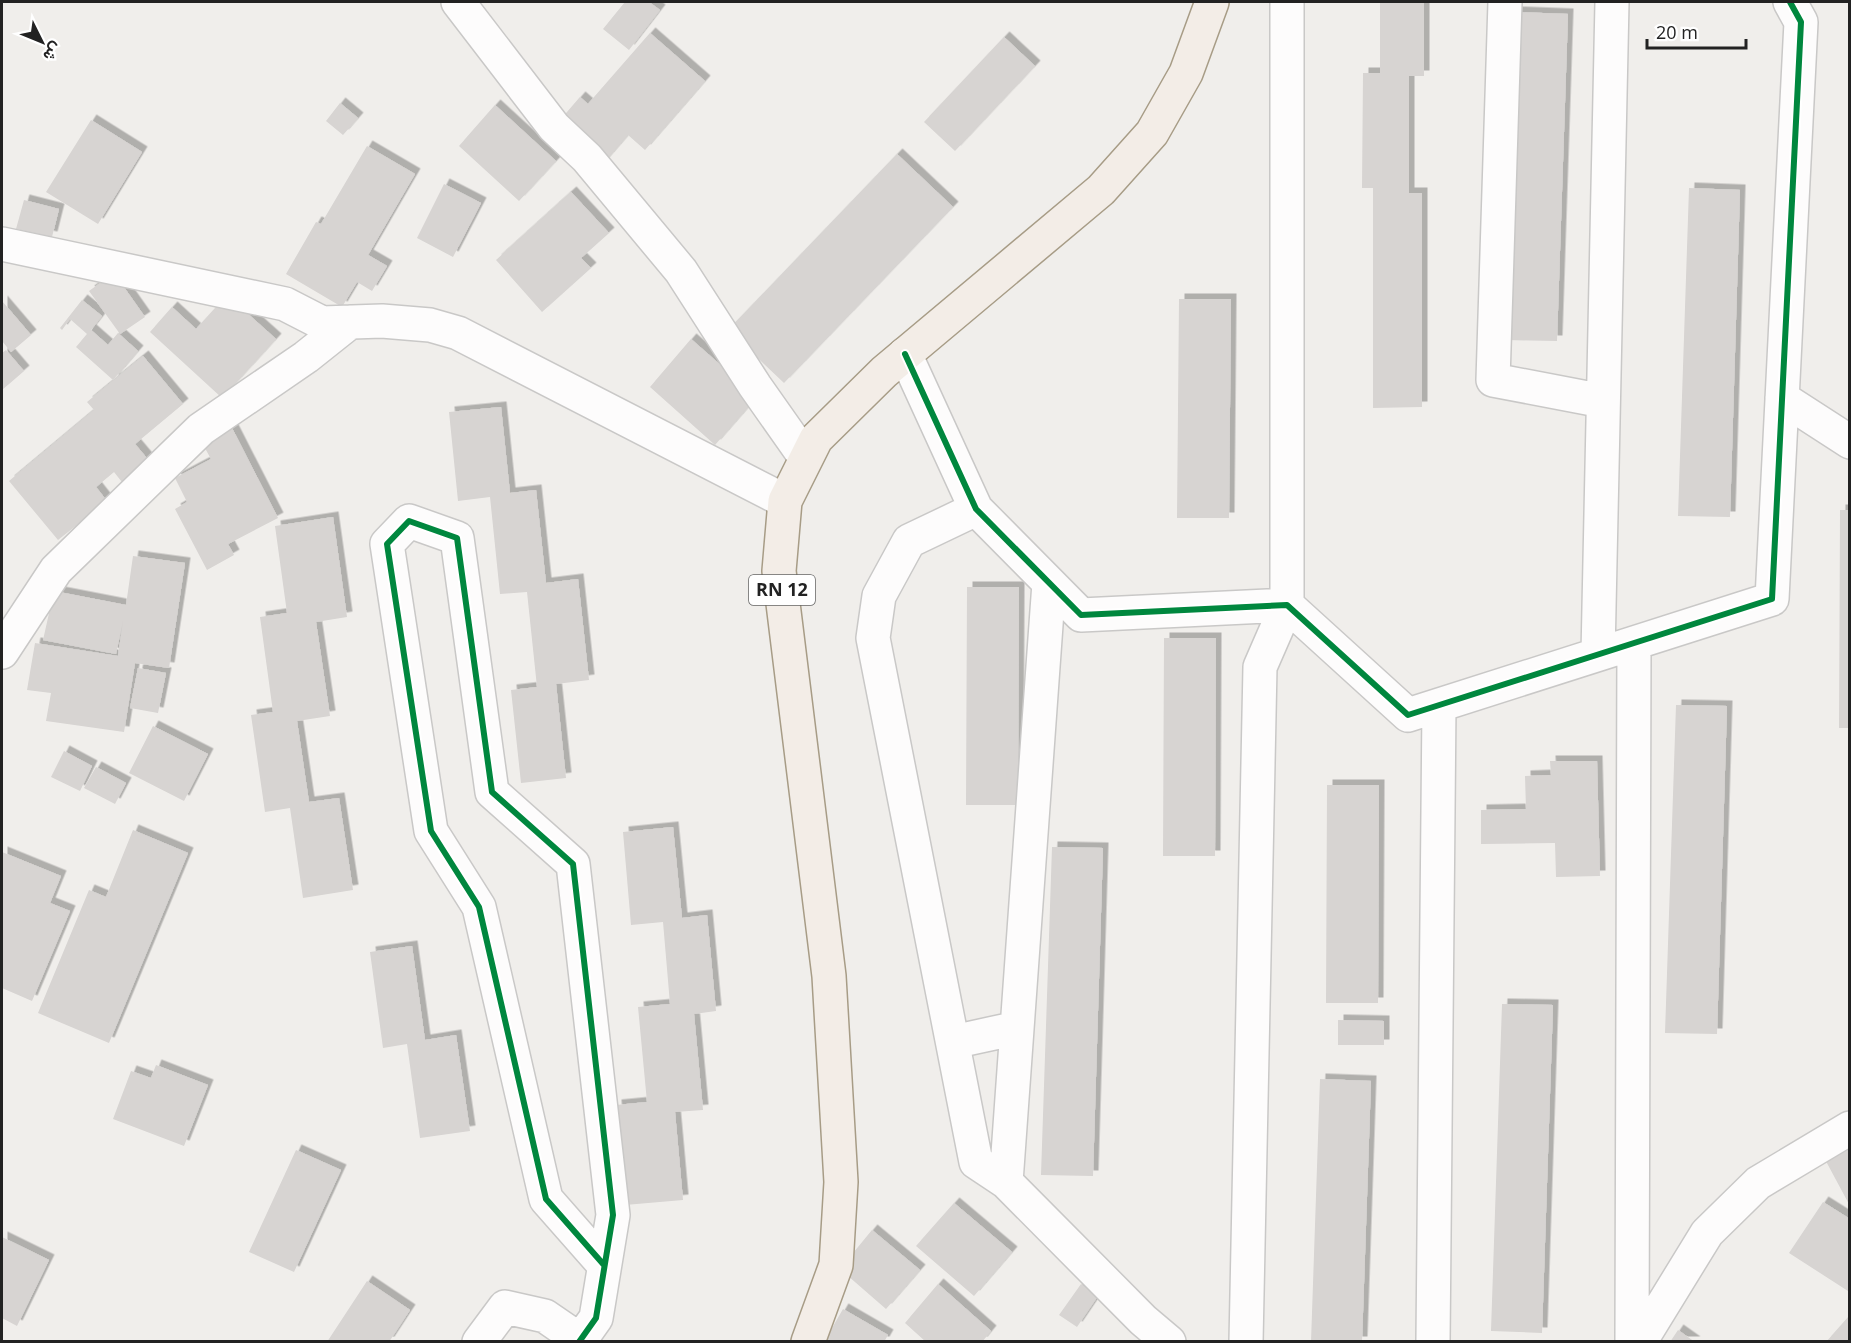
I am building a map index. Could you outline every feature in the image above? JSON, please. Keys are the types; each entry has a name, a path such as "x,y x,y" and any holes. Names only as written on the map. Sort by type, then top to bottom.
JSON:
{"main road":[{"name":"RN 12","path":"808,1341 836,1264 841,1182 829,976 779,571 785,501 816,438 884,372 1101,190 1152,132 1186,73 1212,2"}],"street":[{"path":"458,2 554,127 587,158 681,271 755,386 805,457"},
{"path":"1246,1341 1260,667 1287,605 1287,2"},
{"path":"1505,2 1493,380 1603,401"},
{"path":"1598,654 1611,2"},
{"path":"905,354 976,509 1081,615 1287,605 1408,715 1772,599 1801,22 1790,2"},
{"path":"2,244 285,304 322,322 382,321 430,325 458,333 785,501"},
{"path":"2,652 56,570 201,429 306,357 350,322"},
{"path":"1782,398 1850,442"},
{"path":"976,509 909,541 879,596 873,638 976,1162 1006,1182 1143,1320 1169,1341"},
{"path":"479,1341 505,1306 545,1316 579,1341 596,1318 613,1215 573,864 492,792 457,538 408,521 387,544 431,831 479,907 546,1199 604,1265"},
{"path":"1006,1182 1049,583"},
{"path":"1632,1341 1634,643"},
{"path":"1433,1341 1439,705"},
{"path":"952,1042 1017,1028"},
{"path":"1640,1341 1707,1233 1758,1183 1850,1128"}],"building":[{"path":"625,2 649,2 660,10 629,50 603,29"},
{"path":"1380,2 1424,2 1424,76 1409,76 1409,193 1422,193 1422,407 1373,408 1373,188 1362,188 1363,73 1380,73"},
{"path":"1516,12 1568,14 1557,341 1506,340"},
{"path":"650,33 705,81 645,150 628,135 601,166 555,126 580,97 588,104"},
{"path":"1004,37 1035,66 955,151 924,122"},
{"path":"340,103 358,118 343,135 326,121"},
{"path":"495,105 556,161 519,201 459,146"},
{"path":"91,120 142,152 98,224 46,192"},
{"path":"367,146 415,174 368,255 387,266 372,291 357,282 342,307 286,274 316,222 321,224"},
{"path":"897,154 953,207 784,383 728,330"},
{"path":"444,184 481,203 453,257 417,238"},
{"path":"1689,188 1740,190 1730,517 1678,516"},
{"path":"571,192 609,233 581,258 591,268 542,312 496,260"},
{"path":"24,200 59,209 52,237 16,229"},
{"path":"114,273 145,317 120,334 89,291"},
{"path":"227,295 276,339 222,398 150,332 172,307 196,329"},
{"path":"1179,299 1231,299 1229,518 1177,518"},
{"path":"82,300 102,316 91,330 108,345 118,333 138,351 113,380 76,347 87,334 70,319 62,330 60,328"},
{"path":"2,301 31,335 11,352 2,341"},
{"path":"691,339 757,397 715,445 650,387"},
{"path":"6,350 24,371 2,390 2,353"},
{"path":"143,356 183,404 135,444 156,469 129,491 114,472 96,487 107,501 58,540 9,481 94,410 87,402"},
{"path":"501,407 510,493 536,490 546,583 578,579 589,680 556,684 566,778 521,783 511,690 537,687 527,592 500,594 490,497 458,501 449,412"},
{"path":"231,426 278,518 228,544 234,555 207,570 175,509 187,502 175,478 211,459 201,441"},
{"path":"1840,510 1850,510 1850,728 1839,728"},
{"path":"333,517 347,617 316,622 330,716 297,721 309,802 339,798 353,890 303,898 290,808 265,812 251,715 273,712 260,617 287,613 275,526"},
{"path":"133,556 185,563 169,668 135,663 124,732 46,721 51,693 27,690 35,643 118,656 123,621 116,654 43,640 54,591 126,605"},
{"path":"967,587 1019,587 1018,805 966,805"},
{"path":"1164,638 1216,638 1215,856 1163,856"},
{"path":"138,668 166,673 158,713 130,708"},
{"path":"1676,705 1727,706 1717,1034 1665,1033"},
{"path":"153,726 208,754 184,801 129,773"},
{"path":"64,751 92,766 80,791 51,777"},
{"path":"1550,761 1597,761 1600,876 1556,877 1555,843 1481,844 1481,810 1526,809 1525,776 1551,775"},
{"path":"96,767 126,783 115,804 84,788"},
{"path":"1327,785 1379,785 1378,1003 1326,1003"},
{"path":"673,827 682,918 707,915 716,1011 694,1014 703,1110 675,1112 683,1200 625,1205 616,1105 647,1102 638,1007 670,1004 663,922 631,925 623,832"},
{"path":"133,830 188,853 109,1043 38,1013 89,890 106,897"},
{"path":"1052,847 1103,848 1093,1176 1041,1175"},
{"path":"2,852 61,876 50,903 70,911 32,1001 2,988"},
{"path":"412,946 425,1040 456,1035 470,1131 420,1138 407,1044 383,1048 370,952"},
{"path":"1502,1004 1553,1005 1542,1333 1491,1331"},
{"path":"1338,1020 1384,1021 1384,1045 1338,1045"},
{"path":"156,1065 208,1085 184,1146 113,1119 131,1071 151,1078"},
{"path":"1320,1079 1371,1081 1362,1342 1311,1342"},
{"path":"1850,1137 1850,1206 1821,1152"},
{"path":"296,1150 341,1170 294,1272 249,1252"},
{"path":"1823,1202 1850,1219 1848,1291 1789,1253"},
{"path":"954,1203 1012,1252 974,1296 916,1246"},
{"path":"872,1230 920,1270 886,1309 840,1269"},
{"path":"2,1237 49,1260 17,1326 2,1318"},
{"path":"367,1281 410,1310 389,1342 327,1342"},
{"path":"938,1284 991,1331 982,1342 926,1342 905,1323"},
{"path":"1081,1284 1098,1296 1077,1327 1059,1315"},
{"path":"843,1309 888,1335 884,1342 824,1342"},
{"path":"1850,1315 1850,1342 1826,1342"},
{"path":"1678,1330 1695,1342 1670,1342"}],"cycle path":[{"path":"905,354 976,509 1081,615 1287,605 1408,715 1772,599 1801,22 1790,2"},
{"path":"579,1342 596,1318 613,1215 573,864 492,792 457,538 409,521 387,544 431,831 479,907 546,1199 604,1265"}]}
